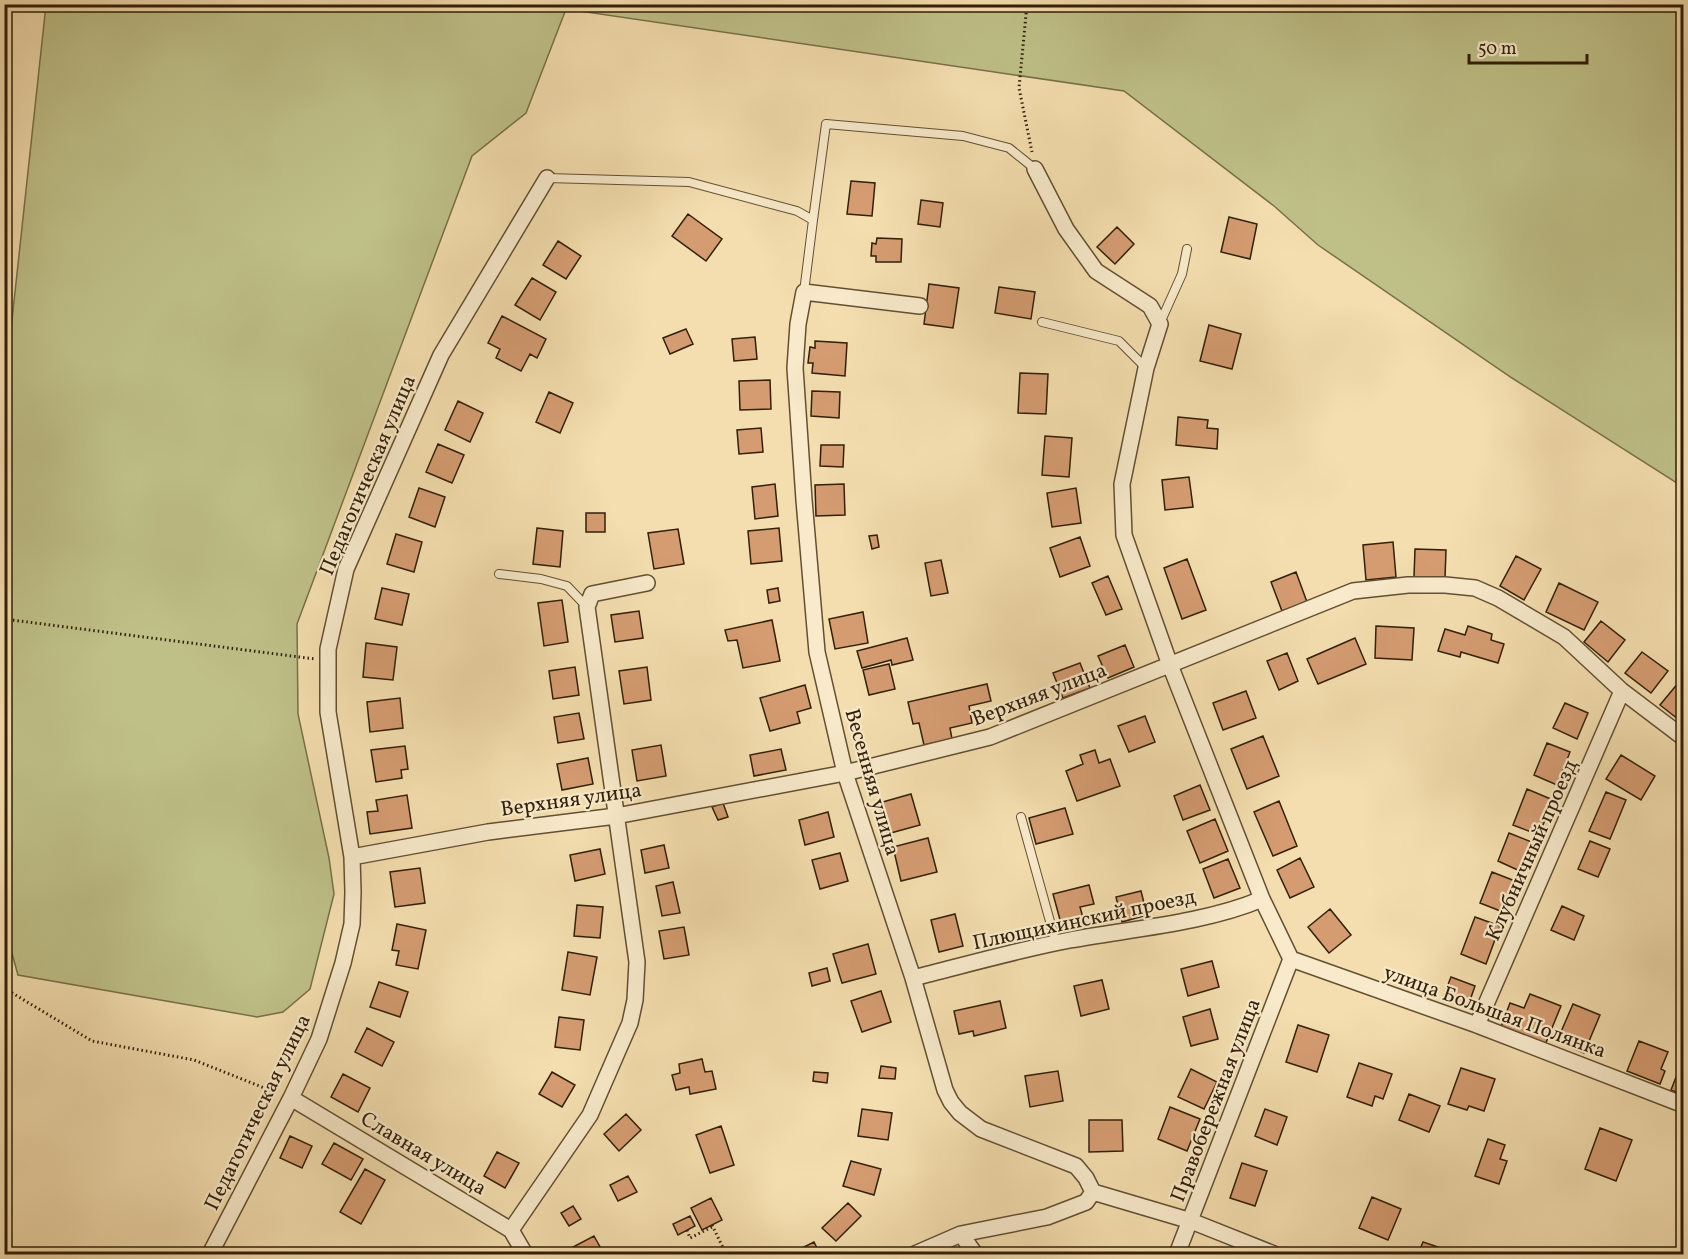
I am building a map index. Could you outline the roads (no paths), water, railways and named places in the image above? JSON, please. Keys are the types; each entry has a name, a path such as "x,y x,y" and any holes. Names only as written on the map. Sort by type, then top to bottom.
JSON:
{"street":[{"path":"1035,169 1066,229 1096,271 1150,306 1160,324 1146,368 1122,484 1124,534 1170,665 1262,899 1291,959"},
{"name":"Педагогическая улица","path":"210,1254 319,1039 344,963 352,924 352,857 328,712 328,650 346,569 441,355 548,178"},
{"path":"804,292 920,306"},
{"name":"Весенняя улица","path":"804,292 798,324 795,368 817,652 844,773 913,978 945,1090 960,1113 981,1129 1076,1166 1086,1178 1093,1192"},
{"path":"511,1230 590,1115 630,1023 635,1000 637,962 587,607 592,594 647,582"},
{"name":"Верхняя улица","path":"352,857 488,832 616,816 844,773 1008,732 1353,591 1408,585 1475,588 1523,611 1564,637 1622,691 1683,738"},
{"name":"Клубничный проезд","path":"1478,1025 1622,691"},
{"name":"Плющихинский проезд","path":"913,978 1056,943 1234,909 1262,899"},
{"name":"улица Большая Полянка","path":"1291,959 1478,1025 1683,1105"},
{"name":"Правобережная улица","path":"1177,1254 1291,959"},
{"name":"Славная улица","path":"291,1098 511,1230 525,1254"},
{"path":"915,1254 961,1234 1047,1217 1086,1202 1093,1192 1191,1221 1274,1254"},
{"path":"961,1234 975,1254"}],"lane":[{"path":"804,292 826,124 963,136 1009,148 1035,169"},
{"path":"548,178 689,182 797,211 813,220"},
{"path":"1160,324 1182,274 1187,249"},
{"path":"1042,322 1119,341 1146,368"},
{"path":"499,574 541,579 567,586 587,607"},
{"path":"1021,817 1056,943"}]}
